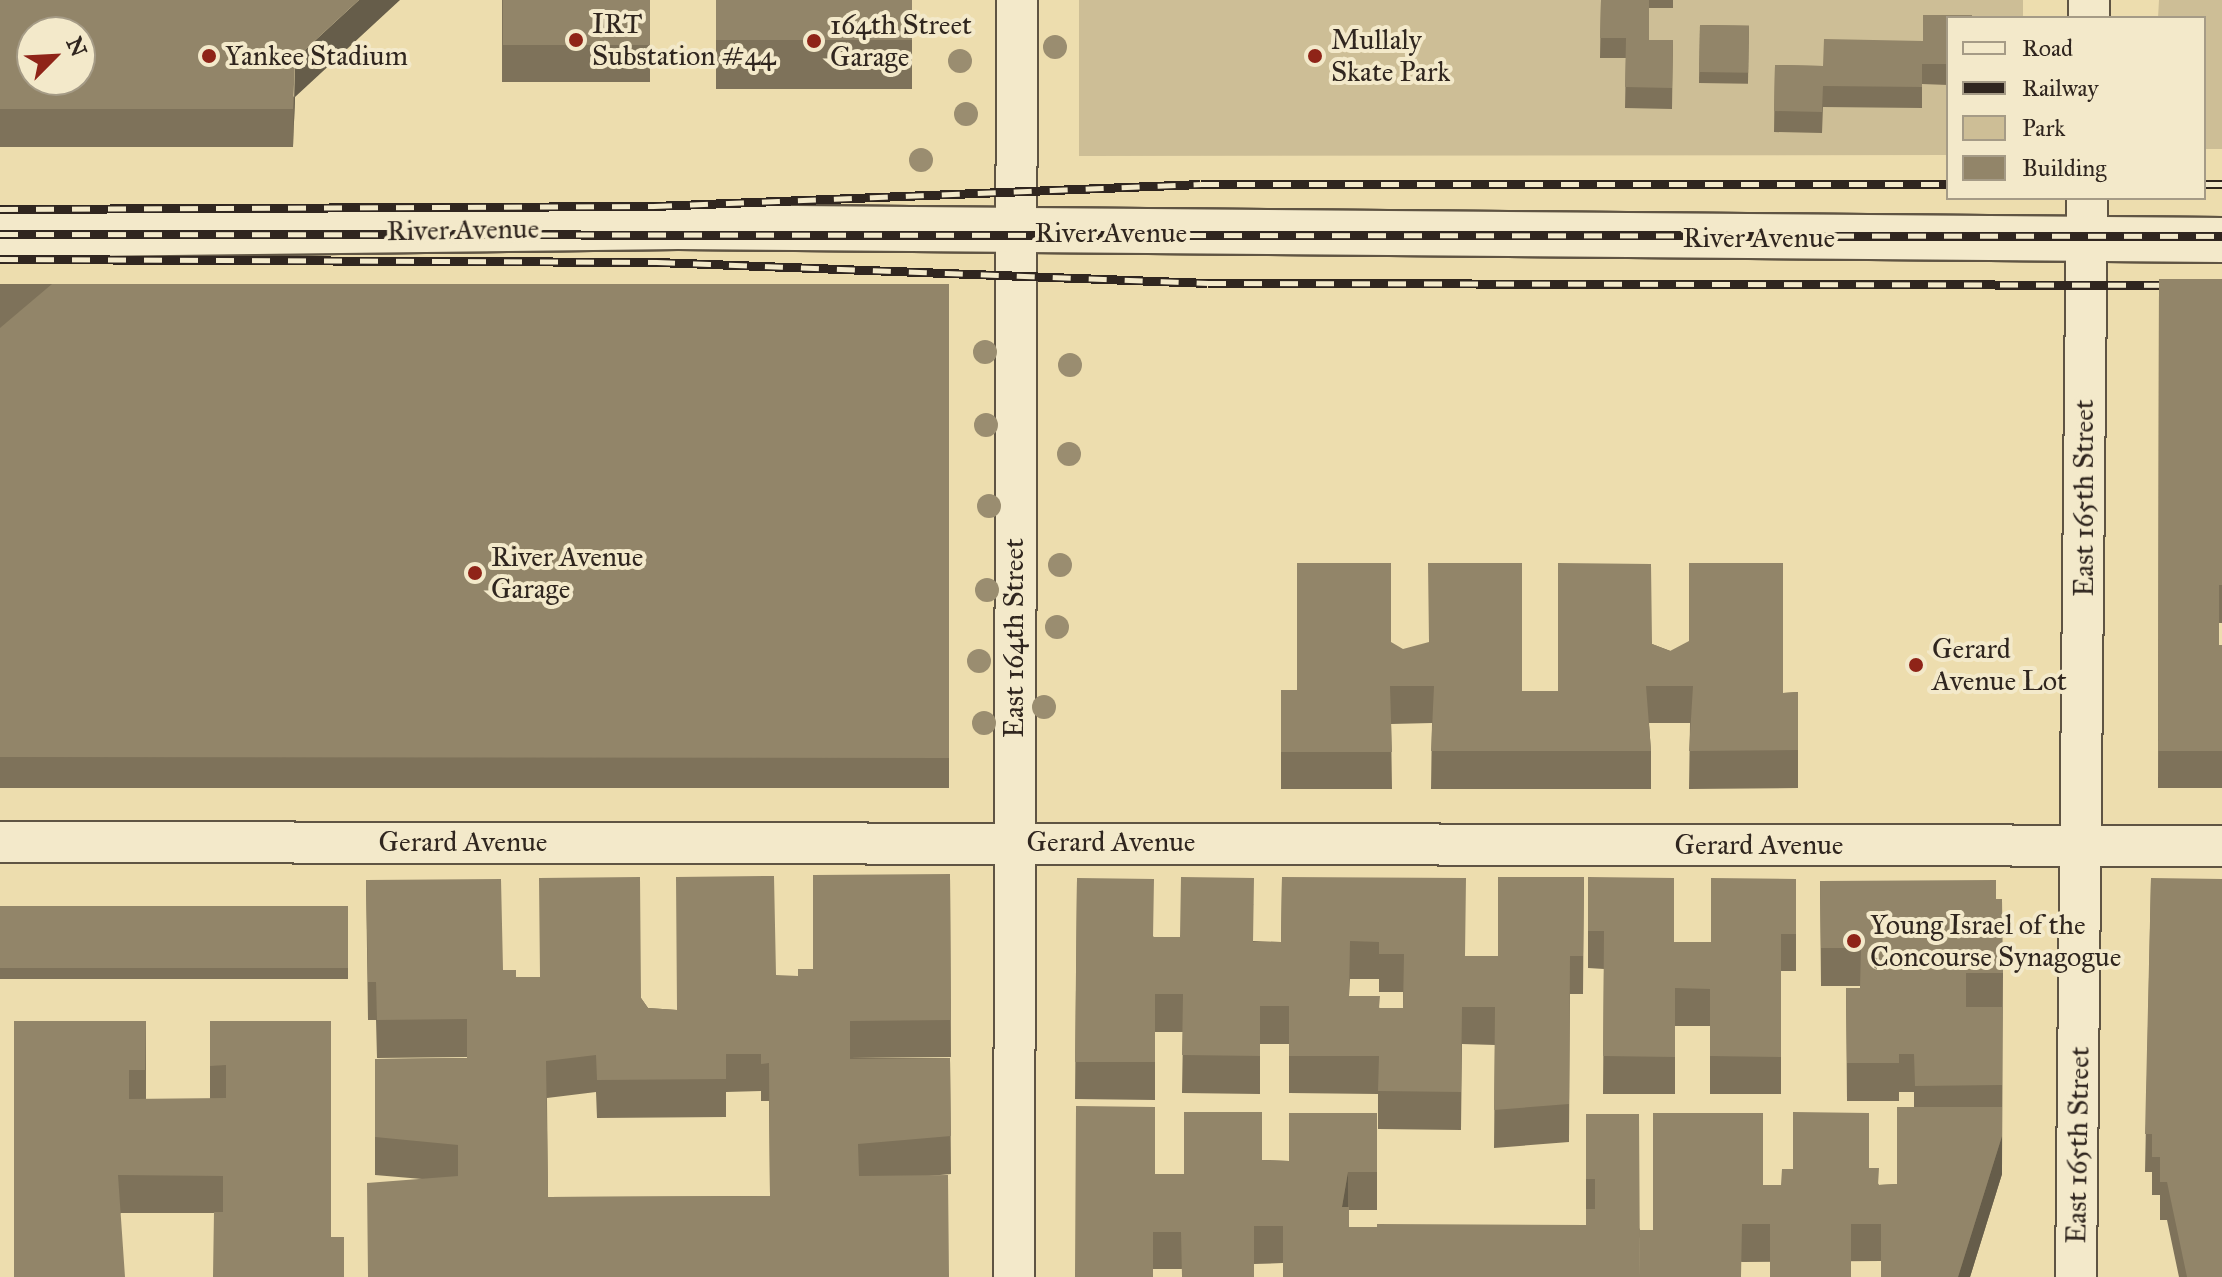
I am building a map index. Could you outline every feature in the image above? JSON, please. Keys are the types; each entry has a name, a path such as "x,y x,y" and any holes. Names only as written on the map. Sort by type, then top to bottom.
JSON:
{"main road":[{"name":"River Avenue","path":"5,239 678,227 2222,240"}],"street":[{"name":"East 164th Street","path":"1014,1277 1017,0"},
{"name":"East 165th Street","path":"2076,1277 2087,200"},
{"name":"Gerard Avenue","path":"0,842 2222,846"}],"green space":[{"path":"1079,0 2023,0 2023,16 1946,16 1946,155 1079,156"},
{"path":"2159,0 2222,0 2222,149 2206,149 2206,16 2158,16"}],"building":[{"path":"0,0 359,0 295,59 293,109 0,109"},
{"path":"503,0 650,0 650,45 503,45"},
{"path":"716,0 912,0 912,40 716,40"},
{"path":"1601,0 1649,0 1649,40 1673,40 1672,88 1625,87 1626,38 1600,38"},
{"path":"1923,15 1972,15 1946,16 1946,64 1922,64 1922,87 1823,86 1822,112 1774,111 1775,65 1823,66 1824,39 1923,41"},
{"path":"1700,25 1749,26 1748,73 1699,72"},
{"path":"2159,279 2222,279 2222,585 2219,585 2219,645 2222,645 2222,751 2158,751"},
{"name":"River Avenue Garage","path":"52,284 949,284 949,758 0,757 0,328"},
{"path":"1297,563 1391,563 1391,642 1403,649 1429,642 1428,563 1522,563 1522,691 1558,691 1558,563 1651,564 1652,644 1670,651 1689,641 1689,563 1783,563 1783,693 1798,692 1798,750 1689,751 1693,686 1646,686 1651,751 1431,751 1434,686 1390,686 1392,752 1281,752 1281,690 1297,690"},
{"path":"950,874 951,1020 850,1021 850,1059 950,1058 951,1136 858,1144 859,1176 948,1175 949,1277 368,1277 367,1183 458,1176 458,1145 375,1137 375,1059 467,1058 467,1019 377,1020 376,982 368,982 366,880 501,879 503,970 516,970 516,977 540,977 539,878 640,877 641,998 648,1008 677,1010 676,877 774,876 776,975 798,976 798,969 813,969 813,875","holes":["726,1054 761,1054 761,1064 769,1063 770,1196 548,1197 546,1061 596,1055 597,1080 726,1079"]},
{"path":"1181,877 1254,878 1253,942 1281,942 1282,877 1466,878 1465,956 1498,956 1498,877 1584,877 1583,956 1570,956 1569,1104 1494,1110 1495,1007 1462,1007 1461,1092 1378,1091 1379,1056 1289,1056 1289,1006 1260,1006 1260,1056 1182,1055 1183,994 1155,994 1155,1062 1075,1062 1077,878 1154,879 1153,937 1180,937","holes":["1350,941 1379,942 1379,954 1404,954 1403,1008 1379,1008 1380,996 1349,996"]},
{"path":"1588,877 1674,878 1674,942 1711,942 1711,878 1796,879 1796,934 1781,934 1781,1057 1710,1056 1710,989 1675,988 1675,1057 1603,1056 1604,931 1588,931"},
{"path":"2151,878 2222,879 2222,1277 2187,1277 2167,1182 2160,1182 2160,1157 2152,1157 2152,1134 2145,1134"},
{"path":"1996,880 1996,899 2002,899 2003,973 1966,973 1966,1007 2002,1007 2002,1085 1915,1086 1914,1054 1899,1054 1899,1063 1847,1063 1846,988 1860,988 1861,948 1821,948 1820,881"},
{"path":"0,906 348,906 348,968 0,968"},
{"path":"14,1021 146,1021 145,1070 129,1070 129,1099 226,1098 226,1065 210,1066 210,1021 331,1021 331,1237 344,1237 344,1277 213,1277 214,1212 223,1212 223,1176 118,1175 125,1277 14,1277"},
{"path":"1076,1106 1155,1107 1155,1174 1184,1174 1184,1112 1262,1112 1262,1160 1289,1161 1289,1113 1377,1113 1377,1172 1348,1172 1342,1207 1349,1207 1349,1227 1377,1227 1377,1277 1283,1277 1283,1226 1254,1226 1254,1277 1182,1277 1181,1232 1153,1232 1153,1277 1075,1277"},
{"path":"1897,1107 2002,1107 2002,1136 1958,1277 1881,1277 1881,1224 1851,1224 1851,1277 1770,1277 1770,1224 1742,1224 1741,1277 1640,1277 1639,1230 1653,1230 1653,1113 1763,1113 1763,1185 1781,1185 1782,1169 1793,1169 1793,1112 1869,1113 1869,1168 1879,1168 1878,1185 1897,1184"},
{"path":"1586,1114 1639,1114 1640,1277 1377,1277 1377,1224 1586,1225 1586,1209 1595,1209 1595,1179 1586,1179"}],"railway":[{"path":"0,209 654,206 1201,184 1946,184"},
{"path":"2206,184 2222,184"},
{"path":"0,234 2222,236"},
{"path":"0,259 657,262 1208,283 2222,285"}],"place":[{"name":"IRT Substation #44","path":"576,40"},
{"name":"164th Street Garage","path":"814,41"},
{"name":"Yankee Stadium","path":"209,56"},
{"name":"Mullaly Skate Park","path":"1315,56"},
{"name":"River Avenue Garage","path":"475,573"},
{"name":"Gerard Avenue Lot","path":"1916,665"},
{"name":"Young Israel of the Concourse Synagogue","path":"1854,941"}]}
